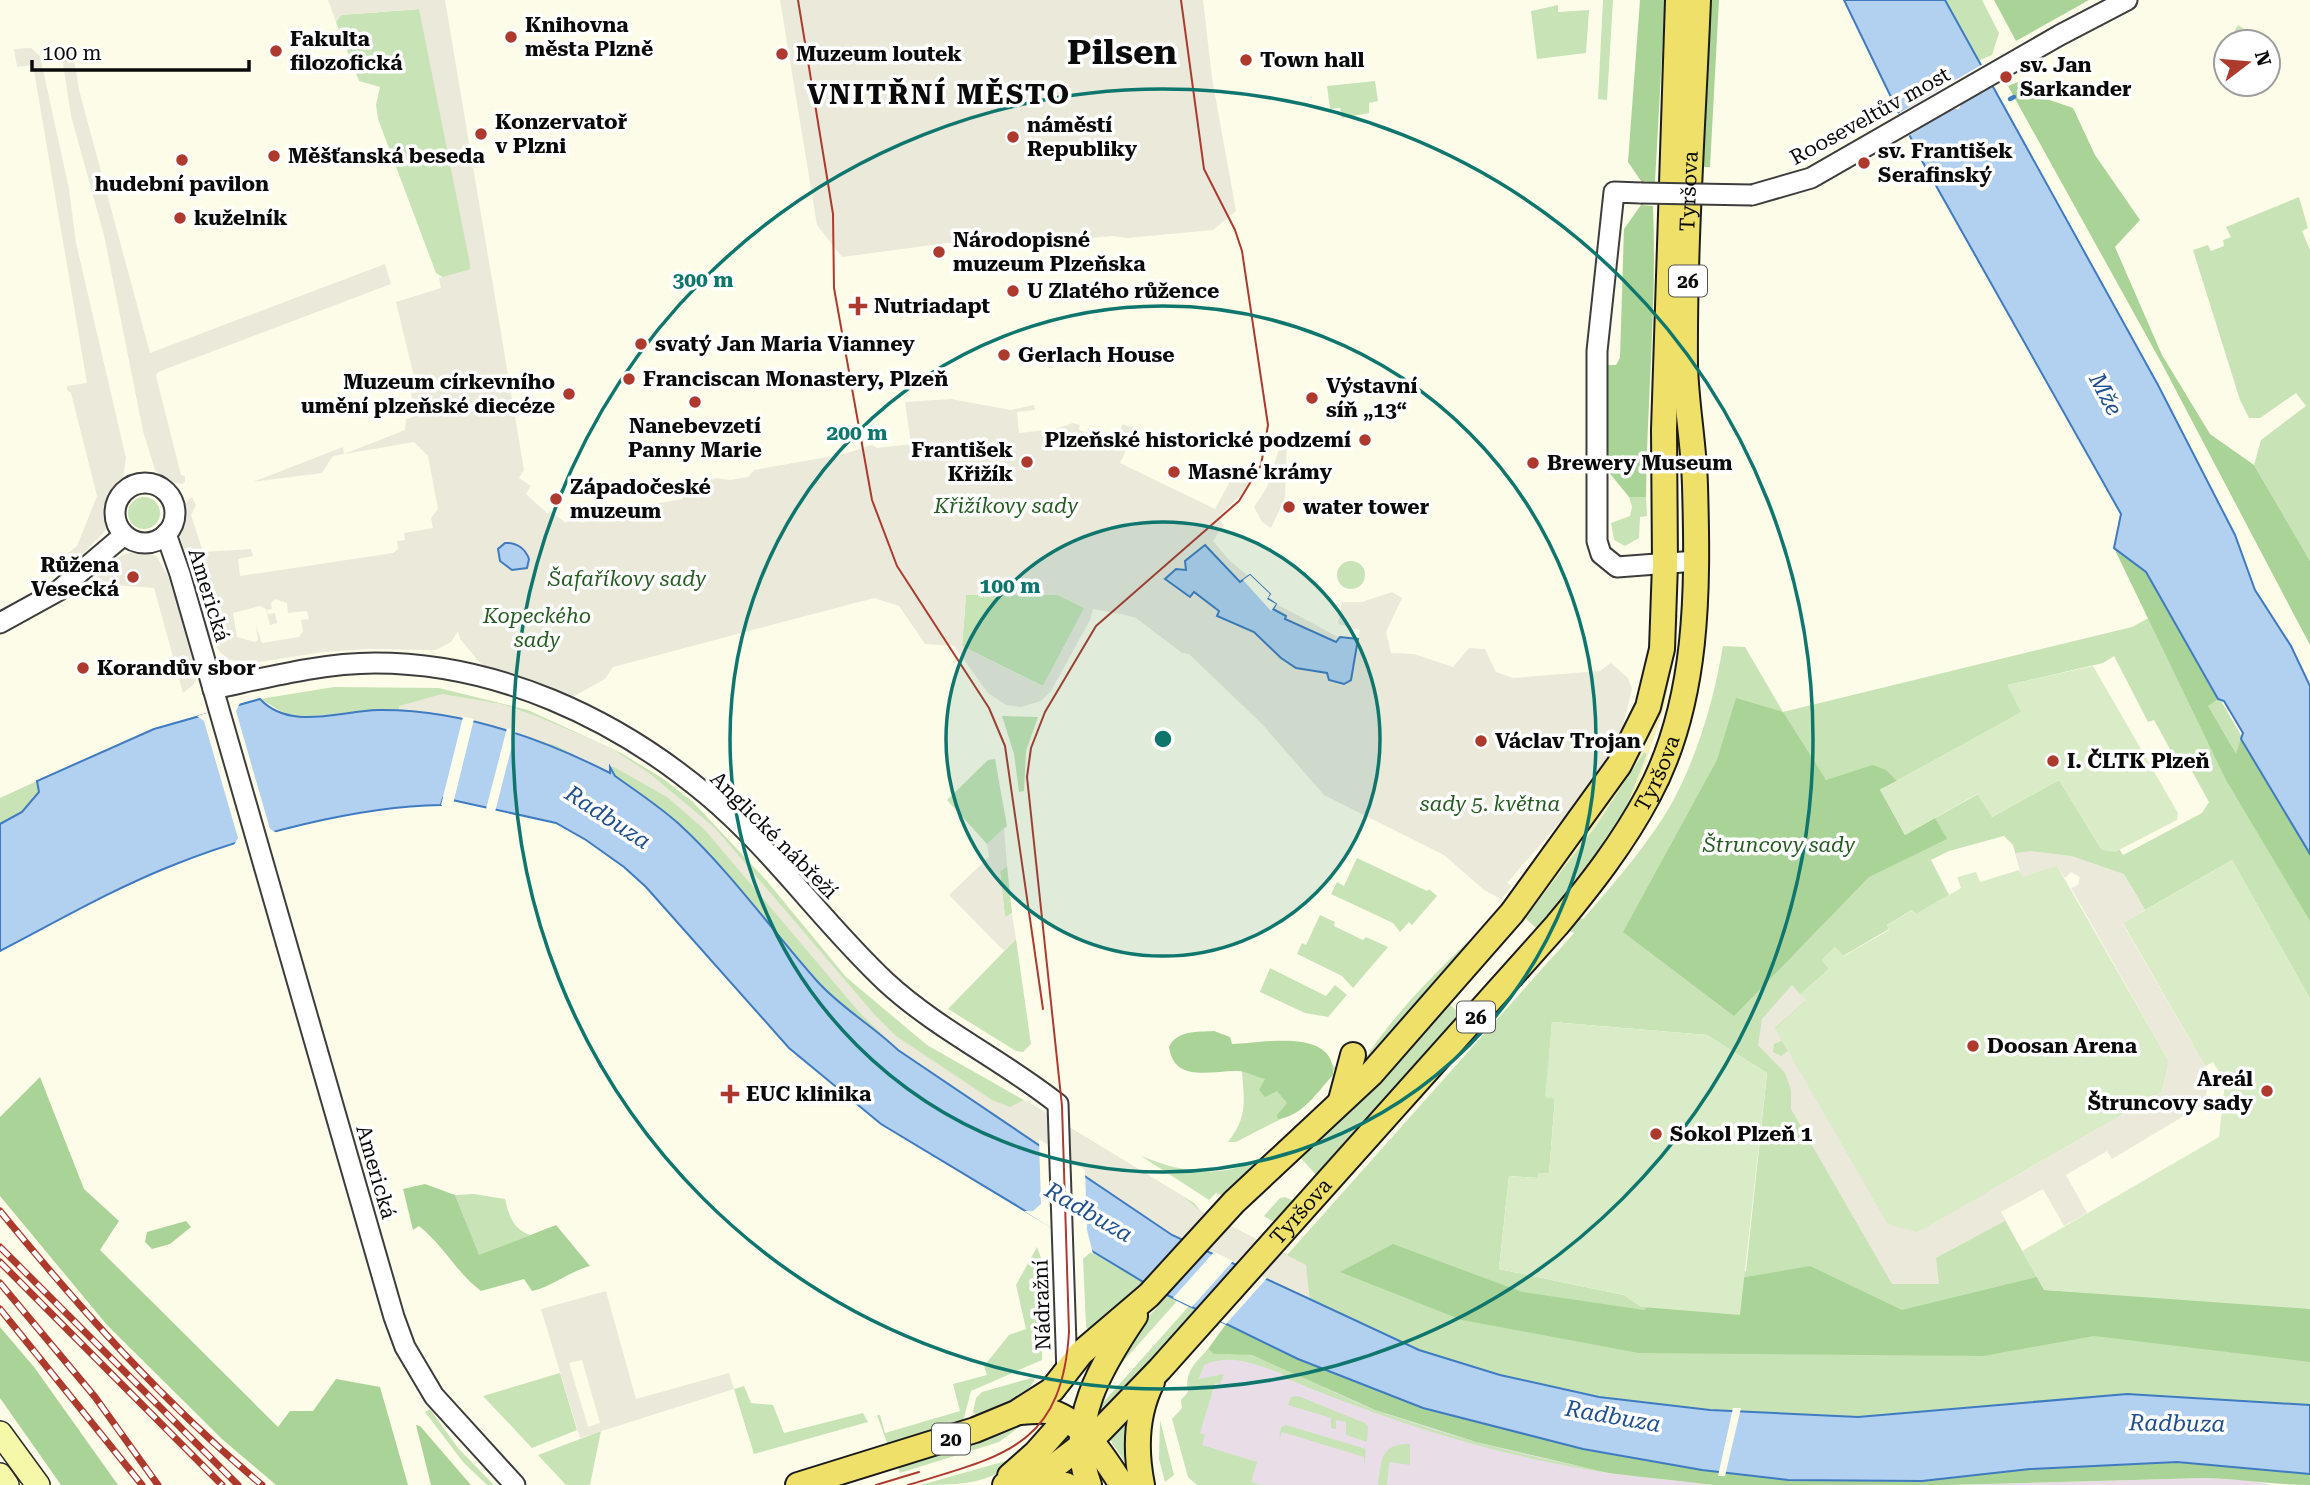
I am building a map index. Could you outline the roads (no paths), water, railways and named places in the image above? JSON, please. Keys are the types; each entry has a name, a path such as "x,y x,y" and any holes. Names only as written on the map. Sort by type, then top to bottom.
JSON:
{"main road":[{"name":"Tyršova","path":"1016,1412 1052,1390 1081,1353 1152,1292 1234,1202 1380,1064 1513,913 1619,765 1648,707 1662,649 1665,564 1664,430 1678,0"},
{"name":"Tyršova","path":"1083,1434 1160,1369 1284,1227 1508,981 1596,877 1626,834 1654,782 1681,707 1692,648 1696,561 1695,483 1685,362 1698,0"},
{"path":"1340,1104 1353,1055"},
{"name":"Tyršova","path":"1090,1393 1107,1357 1152,1292"},
{"path":"1005,1485 1056,1465 1083,1434 1090,1393 1081,1353"},
{"name":"Tyršova","path":"1142,1485 1138,1436 1144,1401 1160,1369"},
{"path":"1066,1374 1083,1434 1089,1485"},
{"name":"20","path":"798,1485 930,1447 1016,1412 1049,1412 1083,1434"},
{"path":"0,1433 38,1485"},
{"path":"1083,1434 1106,1460 1122,1485"},
{"path":"999,1485 1036,1453 1083,1434"},
{"path":"0,1475 7,1485"},
{"path":"1026,1485 1066,1485"}],"street":[{"name":"Rooseveltův most","path":"1665,564 1617,567 1601,554 1597,541 1597,351 1614,192 1726,197 1752,195 1793,186 2127,0"},
{"name":"Americká","path":"144,484 161,488 172,502 174,519 166,534 145,543 124,535 116,519 117,502 128,489 144,484"},
{"name":"Americká","path":"166,534 405,1347 434,1396 515,1485"},
{"path":"0,623 58,591 124,535"},
{"path":"1665,564 1696,561"},
{"name":"Anglické nábřeží","path":"213,689 340,666 425,665 477,673 529,691 577,713 657,758 707,795 885,982 929,1019 1024,1079 1058,1112"},
{"name":"Nádražní","path":"1058,1112 1066,1374"},
{"path":"1066,1323 1081,1353"}],"water":[{"name":"Mže","path":"1844,0 1945,0 2158,385 2235,535 2255,590 2291,646 2310,686 2310,854 2241,739 2243,733 2224,701 2218,699 2146,572 2114,548 2121,514 1921,159"},
{"path":"505,543 523,549 529,559 527,568 512,570 500,561 498,549"},
{"path":"1205,545 1240,582 1250,575 1270,594 1267,598 1276,604 1273,609 1286,616 1285,619 1336,642 1340,637 1358,639 1351,680 1344,684 1329,680 1327,673 1296,668 1281,658 1254,632 1217,616 1219,611 1194,592 1190,597 1165,579 1176,569 1186,570 1185,561"},
{"name":"Radbuza","path":"260,699 272,709 300,717 378,710 438,714 527,737 610,773 610,767 615,776 664,811 698,842 826,991 898,1050 1172,1235 1419,1350 1500,1375 1599,1397 1710,1410 1858,1417 2127,1394 2310,1405 2310,1474 2177,1462 2030,1469 1922,1481 1788,1480 1702,1470 1583,1449 1423,1408 1298,1359 1155,1289 881,1124 789,1048 646,887 624,867 556,823 443,798 441,805 375,811 304,824 234,844 149,875 0,951 0,824 22,812 39,792 37,781 154,729"}],"waterway":[{"path":"2010,99 2014,97"}],"tram line":[{"path":"798,0 833,214 834,288 872,500 897,566 989,708 1005,746 1043,1009"},
{"path":"908,1485 972,1465 1022,1441 1040,1423 1054,1400 1064,1370 1069,1332 1062,1106 1027,777 1031,748 1045,712 1096,626 1239,501 1261,465 1268,425 1242,251 1235,230 1204,169 1181,0"},
{"path":"876,1485 919,1472"}],"railway":[{"path":"0,1211 61,1284 157,1388 262,1485"},
{"path":"0,1247 238,1485"},
{"path":"0,1262 222,1485"},
{"path":"0,1283 95,1397 158,1485"},
{"path":"0,1309 142,1485"}],"place":[{"name":"Knihovna města Plzně","path":"511,37"},
{"name":"Fakulta filozofická","path":"276,51"},
{"name":"Muzeum loutek","path":"782,54"},
{"name":"Town hall","path":"1246,60"},
{"name":"sv. Jan Sarkander","path":"2006,77"},
{"name":"Konzervatoř v Plzni","path":"481,134"},
{"name":"náměstí Republiky","path":"1013,137"},
{"name":"Měšťanská beseda","path":"274,156"},
{"name":"hudební pavilon","path":"182,160"},
{"name":"sv. František Serafinský","path":"1864,163"},
{"name":"kuželník","path":"180,218"},
{"name":"Národopisné muzeum Plzeňska","path":"939,252"},
{"name":"U Zlatého růžence","path":"1013,291"},
{"name":"Nutriadapt","path":"858,306"},
{"name":"svatý Jan Maria Vianney","path":"641,344"},
{"name":"Gerlach House","path":"1004,355"},
{"name":"Franciscan Monastery, Plzeň","path":"629,379"},
{"name":"Muzeum církevního umění plzeňské diecéze","path":"569,394"},
{"name":"Výstavní síň „13“","path":"1312,398"},
{"name":"Nanebevzetí Panny Marie","path":"695,402"},
{"name":"Plzeňské historické podzemí","path":"1365,440"},
{"name":"František Křižík","path":"1027,462"},
{"name":"Brewery Museum","path":"1533,463"},
{"name":"Masné krámy","path":"1174,472"},
{"name":"Západočeské muzeum","path":"556,499"},
{"name":"water tower","path":"1289,507"},
{"name":"Růžena Vesecká","path":"133,577"},
{"name":"Korandův sbor","path":"83,668"},
{"name":"Václav Trojan","path":"1481,741"},
{"name":"I. ČLTK Plzeň","path":"2053,761"},
{"name":"Doosan Arena","path":"1973,1046"},
{"name":"Areál Štruncovy sady","path":"2267,1091"},
{"name":"EUC klinika","path":"730,1094"},
{"name":"Sokol Plzeň 1","path":"1656,1134"}],"district":[{"name":"Pilsen","path":"1122,52"},
{"name":"VNITŘNÍ MĚSTO","path":"939,94"}],"park label":[{"name":"Křižíkovy sady","path":"1006,506"},
{"name":"Šafaříkovy sady","path":"627,579"},
{"name":"Kopeckého sady","path":"537,628"},
{"name":"sady 5. května","path":"1490,804"},
{"name":"Štruncovy sady","path":"1779,845"}]}
